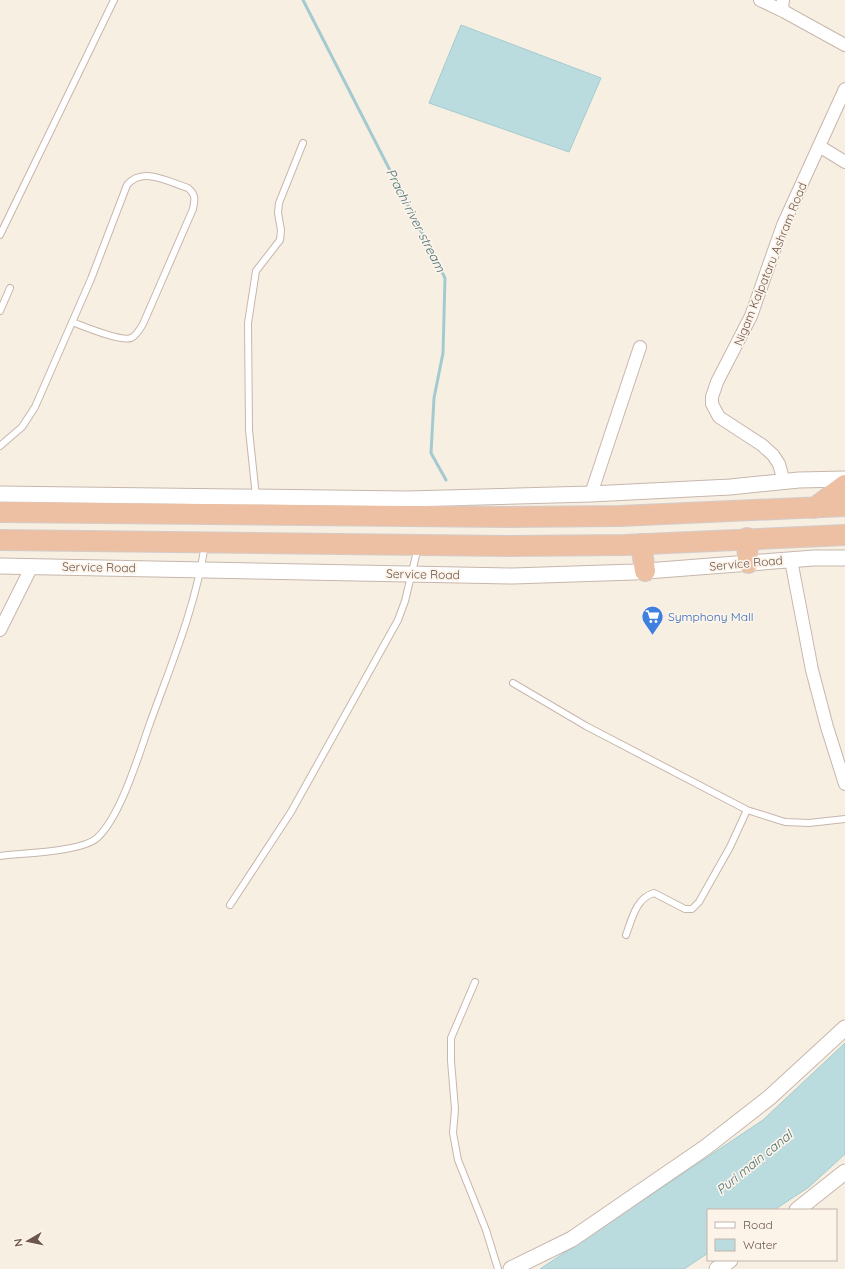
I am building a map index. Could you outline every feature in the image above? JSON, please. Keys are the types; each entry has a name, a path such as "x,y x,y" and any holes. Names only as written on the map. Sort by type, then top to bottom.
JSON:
{"highway":[{"path":"814,508 845,486"},
{"path":"0,512 207,506 605,516 845,506"},
{"path":"0,540 205,544 508,546 641,544 747,538 845,535"},
{"path":"747,538 748,563"},
{"path":"641,544 645,572"}],"street":[{"path":"760,0 845,45"},
{"path":"783,0 782,7 785,12"},
{"name":"Nigam Kalpataru Ashram Road","path":"784,482 780,468 773,455 762,445 719,417 712,404 712,397 717,382 751,316 774,246 845,89"},
{"path":"819,146 845,162"},
{"path":"591,494 640,347"},
{"path":"0,494 207,506 256,499 407,499 591,494 730,487 784,482 845,479"},
{"name":"Service Road","path":"0,566 513,576 645,572 748,563 845,558"},
{"path":"791,560 812,670 827,727 845,784"},
{"path":"0,630 32,566"},
{"path":"511,1269 572,1239 706,1148 770,1097 845,1028"},
{"path":"798,1209 845,1172"},
{"path":"717,1269 729,1261"}],"lane":[{"path":"0,235 114,0"},
{"path":"256,499 249,430 248,323 256,271 280,240 281,230 278,213 279,203 303,143"},
{"path":"0,446 22,427 35,407 72,322 91,279 122,196 132,179 146,175 188,188 194,193 195,199 193,209 143,324 135,336 128,339 117,337 72,322"},
{"path":"0,310 10,288"},
{"path":"0,856 80,846 96,839 111,822 133,771 185,626 201,569 205,544"},
{"path":"230,905 291,812 398,620 405,601 418,546"},
{"path":"513,683 586,726 747,810 785,822 809,823 845,819"},
{"path":"626,935 639,902 647,895 654,893 685,909 692,909 699,902 730,847 747,810"},
{"path":"475,982 451,1038 451,1061 455,1108 453,1133 458,1160 486,1230 498,1269"}],"water":[{"path":"461,25 601,78 569,152 429,103"},
{"name":"Puri main canal","path":"845,1043 845,1154 809,1187 776,1209 707,1209 707,1254 684,1269 540,1269 763,1120"}],"waterway":[{"name":"Prachi river stream","path":"303,0 445,278 443,353 434,398 431,453 446,480"}],"place":[{"name":"Symphony Mall","path":"653,636"}]}
